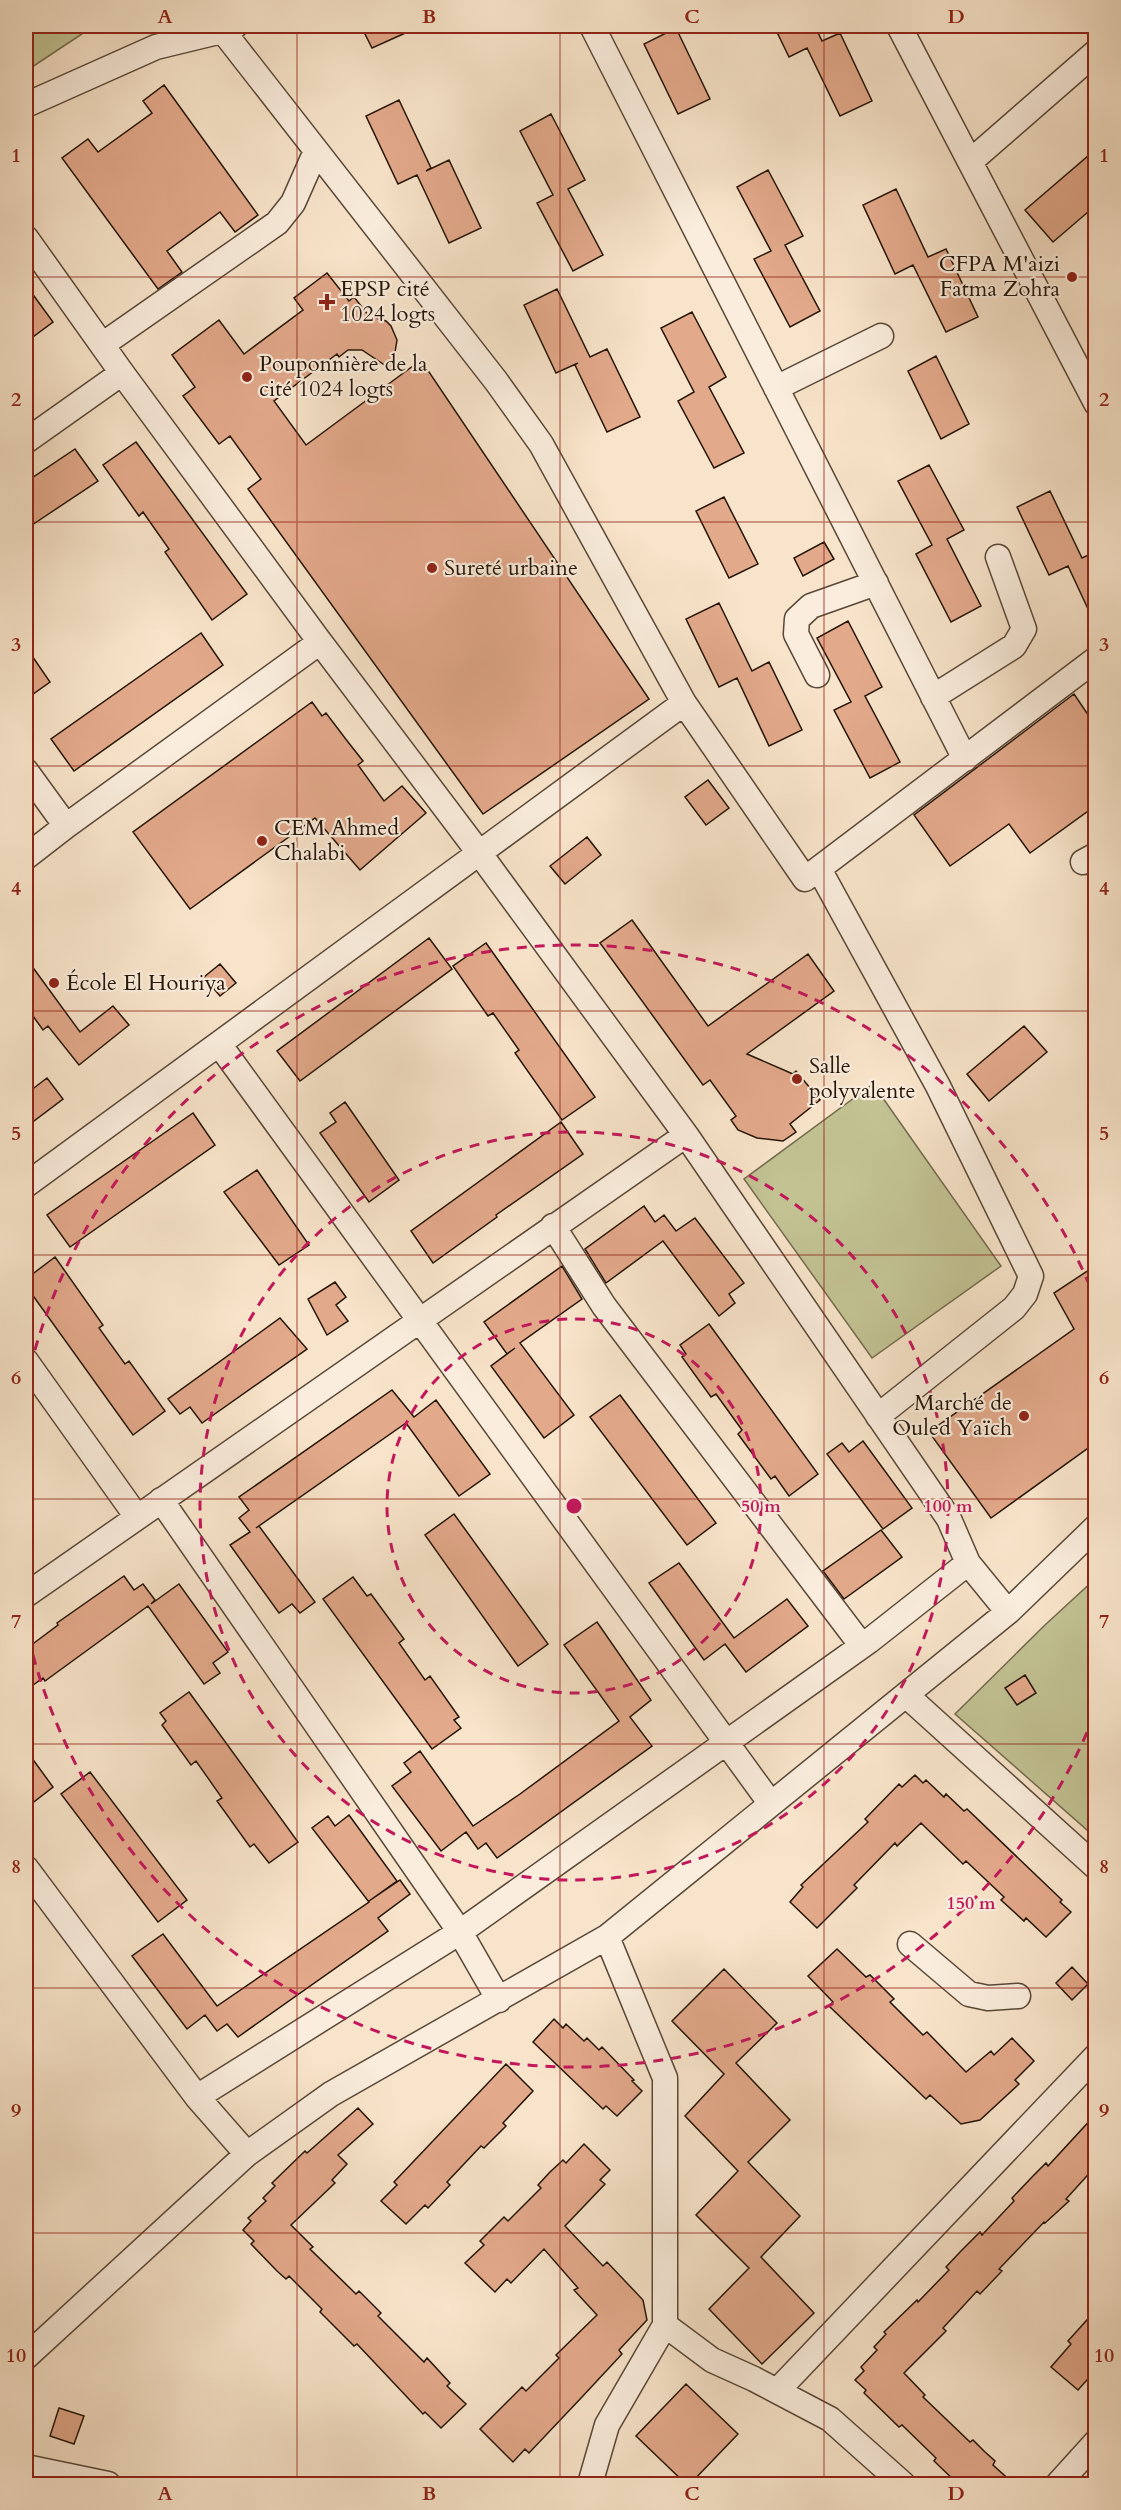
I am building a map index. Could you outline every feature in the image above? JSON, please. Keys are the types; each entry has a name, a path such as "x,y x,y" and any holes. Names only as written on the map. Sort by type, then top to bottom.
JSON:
{"street":[{"path":"592,26 965,759"},
{"path":"899,26 1095,403"},
{"path":"26,105 156,47 225,27 316,151 496,381 541,444 684,703 805,879 1095,659"},
{"path":"971,161 1095,52"},
{"path":"102,345 277,223 293,203 316,151"},
{"path":"26,238 122,374 480,854 686,1135 949,1519 968,1563 1008,1612"},
{"path":"776,388 881,336"},
{"path":"26,441 122,374"},
{"path":"933,697 1014,646 1024,629 998,557"},
{"path":"816,675 796,634 797,620 811,606 876,583"},
{"path":"26,857 320,642"},
{"path":"26,1185 684,703"},
{"path":"26,771 66,826"},
{"path":"819,869 938,1086 1031,1276 1025,1294 1014,1308 878,1416"},
{"path":"219,1044 771,1804"},
{"path":"26,1596 419,1319 686,1135"},
{"path":"552,1227 604,1306 862,1646"},
{"path":"26,1361 137,1517"},
{"path":"161,1500 460,1932 500,2000"},
{"path":"26,2356 247,2154 331,2094 500,2000 607,1937 1008,1612 1095,1527"},
{"path":"197,2097 460,1932 862,1646 968,1563"},
{"path":"906,1695 1095,1867"},
{"path":"26,1868 197,2097 247,2154"},
{"path":"590,2484 607,2425 665,2325 665,2078 607,1937"},
{"path":"910,1944 969,1994 988,1998 1017,1996"},
{"path":"777,2391 1095,2056"},
{"path":"665,2325 712,2360 830,2419 903,2484"},
{"path":"1058,2484 1095,2442"},
{"path":"26,2467 108,2484"}],"green space":[{"path":"26,26 94,26 26,71"},
{"path":"873,1084 1001,1266 872,1358 744,1179"},
{"path":"1095,1579 1095,1837 955,1714"}],"building":[{"path":"361,26 421,26 372,48"},
{"path":"774,26 815,26 822,41 840,33 872,101 840,116 807,48 789,57"},
{"path":"676,28 710,99 678,114 644,44"},
{"path":"164,85 258,215 235,232 220,212 167,251 182,272 158,289 62,158 88,139 98,152 152,113 143,101"},
{"path":"399,100 431,168 426,171 449,160 481,228 449,243 417,175 398,184 366,116"},
{"path":"551,114 585,180 568,189 603,255 573,271 537,203 553,195 520,131"},
{"path":"1095,150 1095,206 1053,242 1025,210"},
{"path":"768,170 803,236 785,245 820,311 790,327 754,259 771,251 737,187"},
{"path":"896,189 928,257 946,249 978,317 946,332 913,265 895,274 863,205"},
{"name":"Sureté urbaine","path":"327,273 349,301 354,297 369,316 386,321 391,326 397,340 392,370 362,350 348,350 339,357 337,354 274,401 306,445 421,360 649,699 483,814 248,489 261,479 230,436 219,444 183,396 195,387 172,355 219,320 244,354 303,310 294,298"},
{"path":"26,285 53,322 26,342"},
{"path":"557,289 590,357 607,349 640,417 607,432 575,365 578,363 556,373 524,305"},
{"path":"692,312 726,377 709,387 744,453 714,468 678,401 694,392 661,328"},
{"path":"936,356 969,424 941,439 908,371"},
{"path":"136,442 247,594 212,620 165,552 169,549 143,512 139,516 103,465"},
{"path":"75,449 98,481 32,525 26,515 26,482"},
{"path":"929,465 964,530 947,539 981,606 951,622 916,554 932,545 898,481"},
{"path":"1050,491 1082,558 1095,552 1095,624 1068,566 1049,575 1017,507"},
{"path":"724,497 758,564 729,578 696,511"},
{"path":"824,542 834,559 803,576 794,558"},
{"path":"719,603 752,671 769,662 802,730 769,746 737,678 719,687 686,619"},
{"path":"848,621 882,687 865,696 900,762 870,778 834,710 851,702 817,638"},
{"path":"201,633 223,665 74,771 51,739"},
{"path":"26,647 50,682 26,699"},
{"path":"1074,694 1095,725 1095,806 1030,853 1009,824 950,866 914,815"},
{"path":"312,702 322,716 326,713 363,761 358,765 384,801 402,786 426,813 360,870 315,818 190,909 133,832"},
{"path":"708,780 729,808 706,825 685,797"},
{"path":"587,837 601,855 565,884 550,866"},
{"path":"632,920 708,1026 808,954 834,991 747,1054 793,1074 796,1071 820,1100 790,1124 796,1132 783,1141 757,1138 738,1130 731,1120 736,1116 710,1080 703,1085 600,943"},
{"path":"429,938 452,969 300,1081 277,1051"},
{"path":"486,943 595,1097 562,1120 515,1053 519,1050 493,1013 488,1016 453,966"},
{"path":"26,958 80,1032 113,1006 129,1025 79,1065 48,1026 43,1030 33,1016 26,1022"},
{"path":"220,964 236,983 220,996 204,977"},
{"path":"1024,1026 1047,1052 989,1101 967,1074"},
{"path":"47,1078 63,1099 26,1127 26,1094"},
{"path":"345,1102 399,1180 369,1202 320,1133 336,1122 330,1113"},
{"path":"193,1113 215,1145 70,1247 47,1215"},
{"path":"561,1122 583,1154 433,1263 411,1231"},
{"path":"257,1170 309,1245 279,1265 224,1192"},
{"path":"644,1206 655,1222 664,1215 676,1231 695,1218 744,1283 729,1294 735,1303 719,1316 663,1241 606,1283 585,1249"},
{"path":"55,1257 103,1325 99,1328 125,1364 129,1361 165,1411 133,1435 26,1286 26,1279"},
{"path":"562,1266 582,1299 520,1343 574,1415 544,1438 491,1366 507,1354 484,1322"},
{"name":"Marché de Ouled Yaïch","path":"1095,1266 1095,1443 991,1518 929,1432 1074,1329 1054,1293"},
{"path":"335,1282 346,1297 336,1305 348,1321 327,1335 308,1299"},
{"path":"280,1318 307,1349 202,1423 190,1407 180,1414 168,1399"},
{"path":"709,1324 818,1474 789,1496 775,1476 771,1479 738,1434 742,1430 716,1394 711,1397 682,1357 686,1354 680,1345"},
{"path":"392,1390 414,1417 436,1400 490,1474 459,1496 406,1423 256,1528 259,1526 315,1602 300,1613 292,1604 279,1613 230,1545 250,1532 239,1518 249,1510 239,1497"},
{"path":"620,1395 716,1523 687,1545 590,1417"},
{"path":"863,1441 912,1508 883,1529 827,1454 842,1443 849,1452"},
{"path":"454,1514 548,1644 518,1666 425,1535"},
{"path":"881,1530 902,1557 844,1599 823,1571"},
{"path":"679,1563 734,1638 787,1599 808,1626 746,1672 725,1644 704,1660 649,1583"},
{"path":"124,1576 134,1590 143,1584 155,1600 151,1604 179,1584 228,1652 213,1663 220,1673 204,1684 148,1606 45,1681 43,1678 26,1690 26,1649 58,1625 57,1623"},
{"path":"353,1577 367,1596 371,1594 404,1639 399,1643 425,1680 430,1676 459,1717 454,1720 461,1728 432,1749 323,1599"},
{"path":"597,1622 651,1700 630,1717 652,1746 497,1858 486,1843 478,1849 466,1832 441,1851 392,1786 411,1772 404,1763 420,1751 473,1826 520,1794 619,1721 564,1645"},
{"path":"1025,1675 1036,1693 1017,1705 1005,1688"},
{"path":"189,1692 298,1842 269,1863 254,1844 250,1847 217,1801 222,1798 196,1761 191,1765 162,1725 166,1721 160,1713"},
{"path":"26,1750 53,1787 26,1808"},
{"path":"90,1772 187,1900 158,1922 61,1794"},
{"path":"915,1775 923,1783 926,1780 944,1797 946,1794 964,1811 967,1809 1062,1900 1060,1902 1071,1912 1046,1937 1026,1918 1024,1921 1001,1900 1004,1897 966,1861 963,1864 921,1823 897,1846 895,1843 854,1885 857,1888 817,1928 790,1902 803,1887 801,1885 868,1822 865,1819 899,1784 902,1787"},
{"path":"349,1815 397,1881 369,1901 400,1880 410,1894 378,1918 388,1931 238,2037 227,2024 217,2031 205,2015 187,2029 132,1956 163,1934 217,2006 369,1902 312,1828 328,1816 335,1826"},
{"path":"837,1949 866,1977 870,1975 894,1999 890,2002 923,2035 927,2032 966,2072 991,2051 994,2055 1012,2038 1034,2061 1015,2080 1019,2084 980,2120 961,2124 930,2095 926,2099 829,2006 833,2002 808,1976"},
{"path":"1072,1967 1088,1984 1072,2000 1056,1983"},
{"path":"724,1969 777,2023 736,2063 790,2120 748,2162 800,2216 761,2257 814,2313 762,2364 709,2309 749,2268 696,2215 738,2171 685,2116 724,2074 672,2021"},
{"path":"554,2019 563,2028 566,2024 584,2041 587,2038 599,2050 602,2047 642,2091 617,2116 606,2106 603,2109 533,2042"},
{"path":"506,2064 533,2091 503,2123 506,2126 484,2148 481,2146 447,2182 450,2185 428,2208 425,2205 406,2224 381,2201 397,2185 394,2182"},
{"path":"358,2108 373,2124 338,2155 347,2164 332,2180 335,2183 291,2225 313,2247 310,2249 356,2294 359,2291 381,2313 378,2316 424,2362 427,2358 450,2383 447,2386 466,2404 441,2428 425,2412 423,2414 357,2344 354,2346 320,2312 322,2309 289,2276 286,2279 277,2271 251,2244 254,2241 243,2230 251,2221 248,2218 266,2201 263,2198 275,2186 272,2183 305,2151 307,2153"},
{"path":"1095,2115 1095,2167 1066,2199 1069,2201 1044,2222 999,2269 1002,2271 980,2294 977,2291 943,2328 946,2331 904,2373 925,2395 923,2397 970,2442 973,2440 995,2461 993,2465 1014,2484 958,2484 934,2461 936,2458 902,2425 899,2427 864,2393 866,2390 855,2380 864,2371 861,2367 877,2350 874,2347 886,2334 884,2332 917,2300 918,2302 949,2270 946,2267 961,2251 980,2232 982,2235 1014,2201 1012,2198 1046,2163 1048,2166"},
{"path":"584,2144 610,2170 600,2180 605,2184 565,2226 603,2266 607,2262 643,2300 647,2320 619,2350 622,2354 582,2397 529,2453 525,2449 513,2462 480,2429 522,2387 526,2391 559,2358 556,2355 597,2315 574,2290 578,2288 544,2249 511,2283 507,2279 495,2292 465,2263 484,2245 480,2241 504,2217 508,2221 541,2188 538,2185 550,2172 563,2160 566,2163"},
{"path":"1095,2311 1095,2371 1078,2390 1051,2367 1071,2344 1068,2341"},
{"path":"686,2384 738,2434 690,2484 686,2484 636,2436"},
{"path":"59,2408 84,2416 74,2444 50,2436"}],"place":[{"name":"CFPA M'aizi Fatma Zohra","path":"1072,277"},
{"name":"EPSP cité 1024 logts","path":"327,302"},
{"name":"Pouponnière de la cité 1024 logts","path":"247,377"},
{"name":"Sureté urbaine","path":"432,568"},
{"name":"CEM Ahmed Chalabi","path":"262,841"},
{"name":"École El Houriya","path":"54,983"},
{"name":"Salle polyvalente","path":"797,1079"},
{"name":"Marché de Ouled Yaïch","path":"1024,1416"}]}
